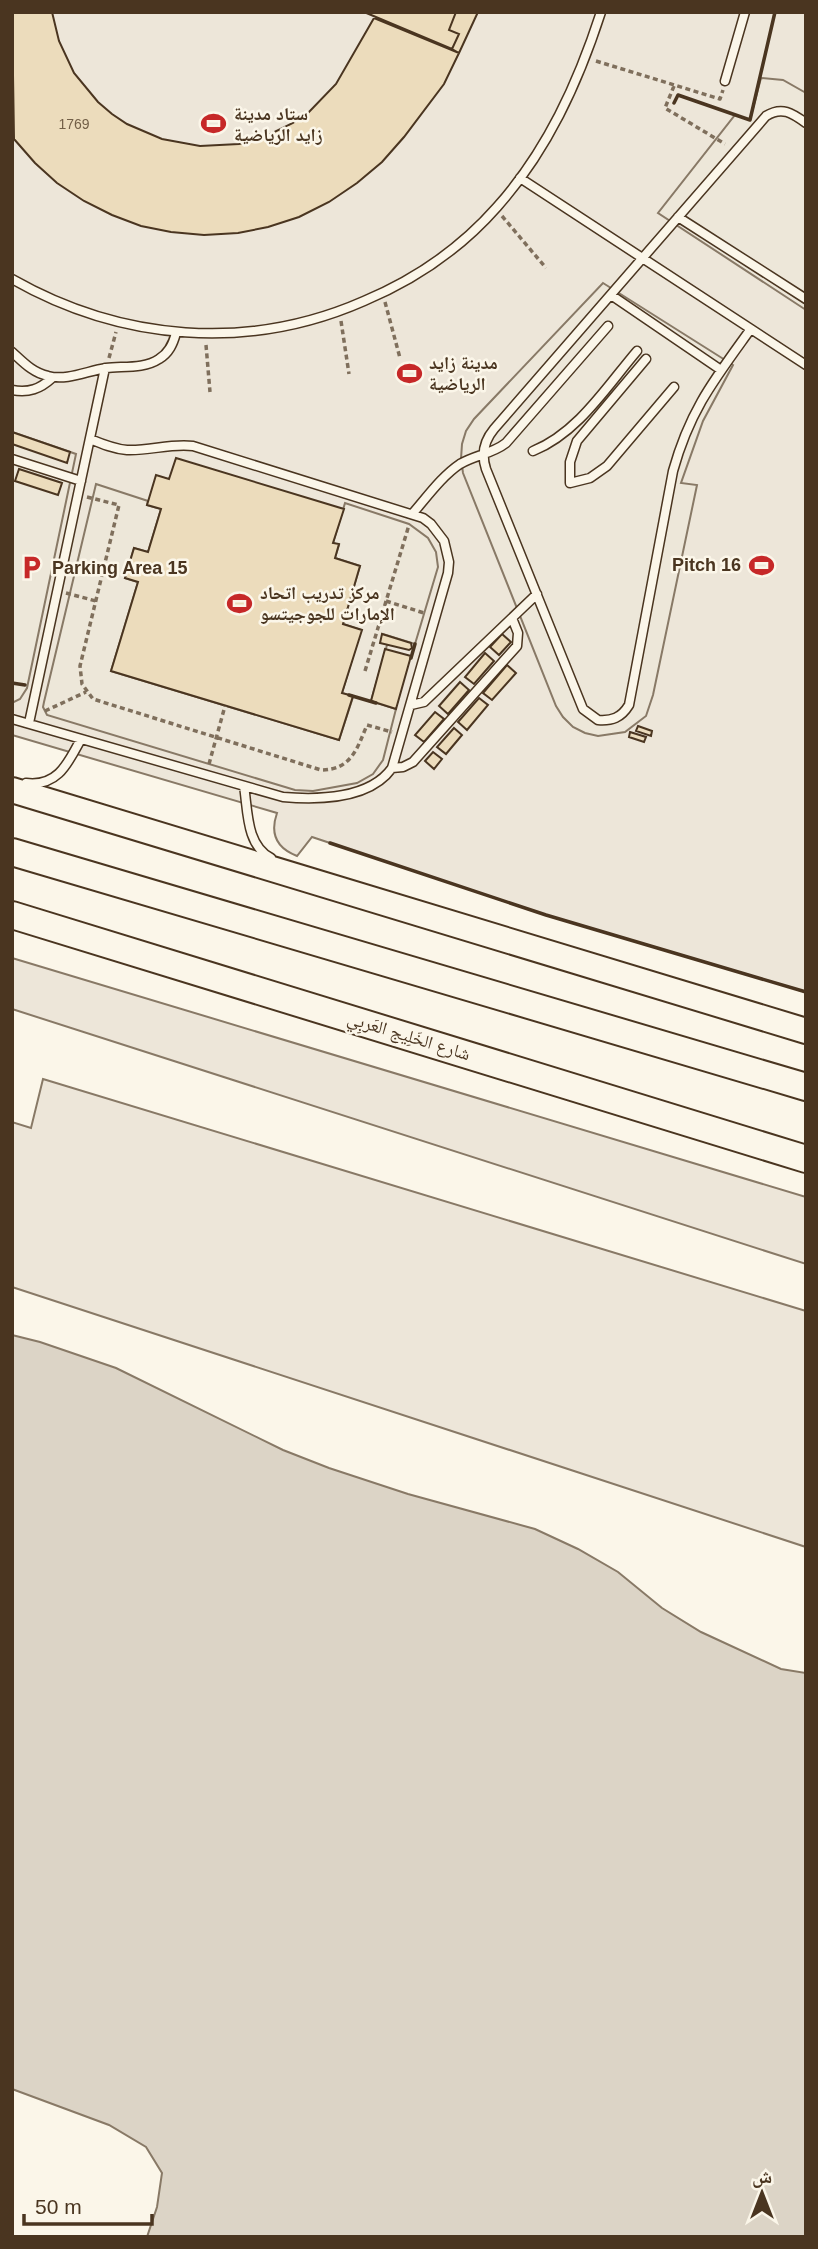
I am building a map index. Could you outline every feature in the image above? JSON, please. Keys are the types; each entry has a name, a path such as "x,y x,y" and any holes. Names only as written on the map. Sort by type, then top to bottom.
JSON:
{"highway":[{"path":"12,852 806,1087"},
{"name":"شارع الخَلِيج العَربِي","path":"12,915 806,1159"}],"main road":[{"path":"16,786 806,1031"}],"lane":[{"path":"12,279 62,304 119,323 176,333 266,330 304,323 340,312 382,293 448,253 496,208 520,178 556,124 585,58 601,12"},
{"path":"725,81 745,12"},
{"path":"750,330 703,395 682,440 673,471 631,696 624,713 616,719 598,720 583,709 486,469 483,456 489,434 771,113 788,111 806,123"},
{"path":"520,178 806,365"},
{"path":"678,217 806,299"},
{"path":"611,295 721,370"},
{"path":"413,513 451,471 466,461 483,456 506,443 608,326"},
{"path":"12,352 36,372 52,377 69,377 105,368 156,361 172,346 176,333"},
{"path":"533,450 554,440 573,425 637,351"},
{"path":"646,359 577,441 570,462 570,483 590,478 607,466 674,387"},
{"path":"29,723 105,368"},
{"path":"12,390 35,390 52,377"},
{"path":"12,719 283,797 325,797 367,789 377,784 392,768 436,617 448,573 448,552 439,532 413,513 193,446 172,444 128,450 90,439"},
{"path":"12,459 81,481"},
{"path":"411,705 424,702 537,594"},
{"path":"392,768 403,768 413,762 517,646 518,633 512,618"},
{"path":"16,786 55,778 65,767 81,739"},
{"path":"244,786 256,845 269,858 288,864"}],"path":[{"path":"585,58 720,99 725,81"},
{"path":"674,86 665,108 736,150"},
{"path":"496,208 546,268"},
{"path":"382,293 400,358"},
{"path":"340,312 349,374"},
{"path":"105,368 119,323"},
{"path":"205,334 210,392"},
{"path":"78,495 119,505 80,666 79,675 86,692 102,703 321,770 331,770 350,761 366,725 402,735"},
{"path":"365,671 413,513"},
{"path":"58,591 96,601"},
{"path":"386,601 436,617"},
{"path":"32,709 44,711 86,692"},
{"path":"206,775 225,706"}],"shaded area":[{"name":"مدينة زايد الرياضية","path":"12,12 806,12 806,992 546,915 312,837 297,856 284,849 276,839 274,827 277,813 12,735"},
{"path":"761,78 783,80 806,93 806,310 658,213 735,115 750,120"},
{"path":"603,283 733,365 703,421 681,483 697,485 653,695 646,716 625,732 598,736 573,727 556,706 463,473 461,459 466,431 474,419"},
{"name":"Parking Area 15","path":"12,432 76,454 27,688 20,699 12,703"},
{"path":"96,484 148,501 147,505 161,509 148,552 134,548 125,578 138,582 111,671 339,740 353,697 342,693 361,630 343,624 360,566 335,558 339,545 333,543 345,503 409,524 428,538 436,552 438,567 415,644 383,634 387,645 371,701 396,709 383,760 373,774 357,783 313,791 295,790 47,715 44,702"},
{"path":"12,958 806,1197 806,1264 12,1009"},
{"path":"43,1079 806,1311 806,1547 12,1287 12,1122 31,1128"},
{"path":"12,1335 116,1368 283,1450 329,1468 408,1494 535,1529 618,1572 662,1608 701,1632 781,1669 806,1673 806,2237 147,2237 157,2207 162,2173 146,2147 109,2125 12,2089"}],"building":[{"path":"12,12 52,12 59,41 74,73 98,102 112,114 127,124 162,139 200,146 258,140 309,112 336,84 374,18 459,53 444,84 404,137 382,162 329,202 299,217 238,233 204,235 171,232 141,226 84,201 57,183 14,139"},
{"path":"364,12 456,12 449,30 459,34 452,49"},
{"path":"456,12 478,12 459,53 452,49 459,34 449,30"},
{"path":"12,432 70,452 67,463 12,444"},
{"name":"مركز تدريب اتحاد الإمارات للجوجيتسو","path":"176,458 344,509 333,543 339,544 335,558 360,566 343,624 362,630 342,693 353,696 339,740 111,671 138,582 125,578 134,548 148,552 161,509 147,505 156,475 169,479"},
{"path":"19,469 62,483 58,495 15,481"},
{"path":"382,634 411,643 412,648 409,650 380,643"},
{"path":"502,634 511,642 499,655 490,647"},
{"path":"385,649 411,656 396,709 371,701"},
{"path":"485,653 494,661 474,684 465,677"},
{"path":"507,665 516,673 492,700 483,693"},
{"path":"460,682 469,690 448,714 439,706"},
{"path":"479,698 488,705 467,730 458,722"},
{"path":"435,712 444,719 424,742 415,735"},
{"path":"638,726 652,731 651,736 636,731"},
{"path":"454,728 462,735 446,754 437,747"},
{"path":"630,732 646,737 644,742 629,737"},
{"path":"433,752 442,759 434,769 425,761"}],"wall":[{"path":"674,103 678,95 750,120 775,12"},
{"path":"411,658 415,644"},
{"path":"12,683 25,685"},
{"path":"349,695 376,703"},
{"path":"330,843 546,915 806,992"}],"place":[{"name":"ستاد مدينة زايد الرياضية","path":"214,124"},
{"name":"مدينة زايد الرياضية","path":"409,373"},
{"name":"Pitch 16","path":"761,565"},
{"name":"Parking Area 15","path":"32,568"},
{"name":"مركز تدريب اتحاد الإمارات للجوجيتسو","path":"240,603"}]}
